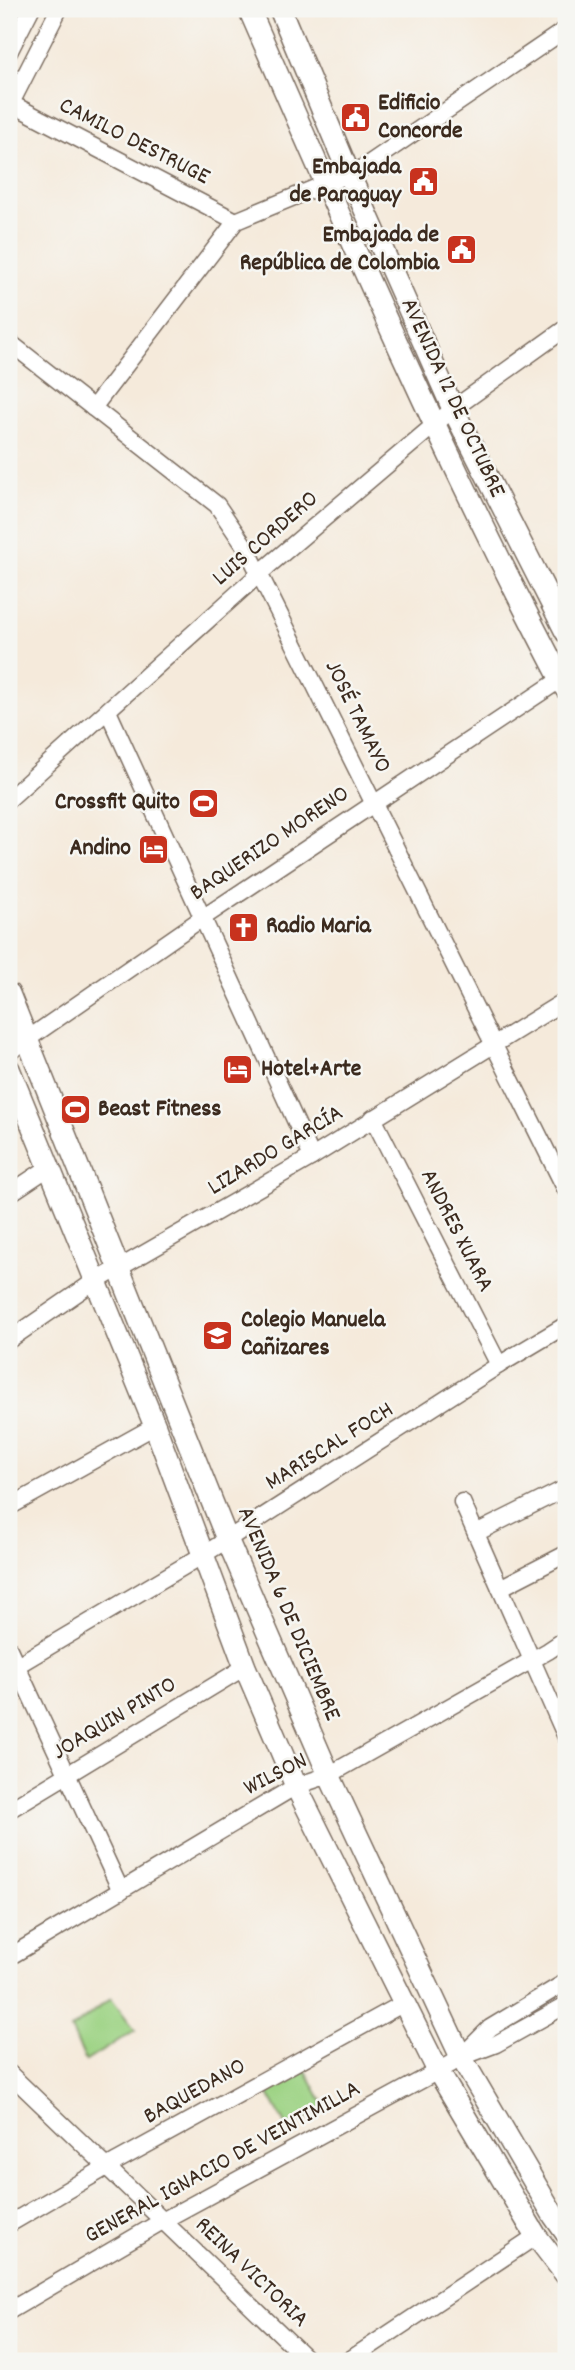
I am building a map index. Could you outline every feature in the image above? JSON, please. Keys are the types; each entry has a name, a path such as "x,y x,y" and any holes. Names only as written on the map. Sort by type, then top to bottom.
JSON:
{"main road":[{"name":"AVENIDA 12 DE OCTUBRE","path":"248,9 435,425 563,684"},
{"name":"AVENIDA 12 DE OCTUBRE","path":"280,9 349,175 453,410 566,632"},
{"name":"AVENIDA 6 DE DICIEMBRE","path":"9,994 227,1539 329,1775 461,2057 564,2224"},
{"path":"9,1069 155,1426 245,1667 296,1786 438,2071 536,2236 566,2275"}],"street":[{"path":"9,52 13,35 31,9"},
{"path":"10,105 59,9"},
{"path":"93,408 236,221 349,175 566,29"},
{"name":"CAMILO DESTRUGE","path":"10,105 236,221"},
{"name":"LUIS CORDERO","path":"9,799 260,573 435,425 566,328"},
{"name":"JOSÉ TAMAYO","path":"9,342 217,505 260,573 566,1190"},
{"name":"BAQUERIZO MORENO","path":"9,1052 373,803 563,684"},
{"path":"108,711 312,1157"},
{"name":"LIZARDO GARCÍA","path":"9,1340 95,1282 312,1157 566,1000"},
{"name":"ANDRES XUARA","path":"373,1118 499,1365"},
{"path":"9,1194 48,1168"},
{"name":"MARISCAL FOCH","path":"12,1667 203,1555 566,1325"},
{"path":"9,1507 155,1426"},
{"path":"476,1533 566,1488"},
{"path":"462,1502 566,1737"},
{"path":"500,1588 566,1554"},
{"name":"WILSON","path":"9,1957 296,1786 329,1775 566,1639"},
{"path":"9,1649 12,1667 121,1891"},
{"name":"JOAQUIN PINTO","path":"9,1810 245,1667"},
{"name":"GENERAL IGNACIO DE VEINTIMILLA","path":"461,2057 490,2028 566,1982"},
{"name":"BAQUEDANO","path":"9,2224 404,2003"},
{"name":"GENERAL IGNACIO DE VEINTIMILLA","path":"9,2311 164,2220 461,2057 496,2044 566,2005"},
{"name":"REINA VICTORIA","path":"9,2073 309,2361"},
{"path":"348,2361 536,2236"}],"green space":[{"path":"111,1998 135,2030 86,2061 71,2029"},
{"path":"305,2069 325,2107 287,2128 266,2090"}],"place":[{"name":"Edificio Concorde","path":"355,118"},
{"name":"Embajada de Paraguay","path":"424,182"},
{"name":"Embajada de República de Colombia","path":"462,250"},
{"name":"Crossfit Quito","path":"203,803"},
{"name":"Andino","path":"154,849"},
{"name":"Radio Maria","path":"243,927"},
{"name":"Hotel+Arte","path":"238,1070"},
{"name":"Beast Fitness","path":"75,1110"},
{"name":"Colegio Manuela Cañizares","path":"218,1335"}]}
